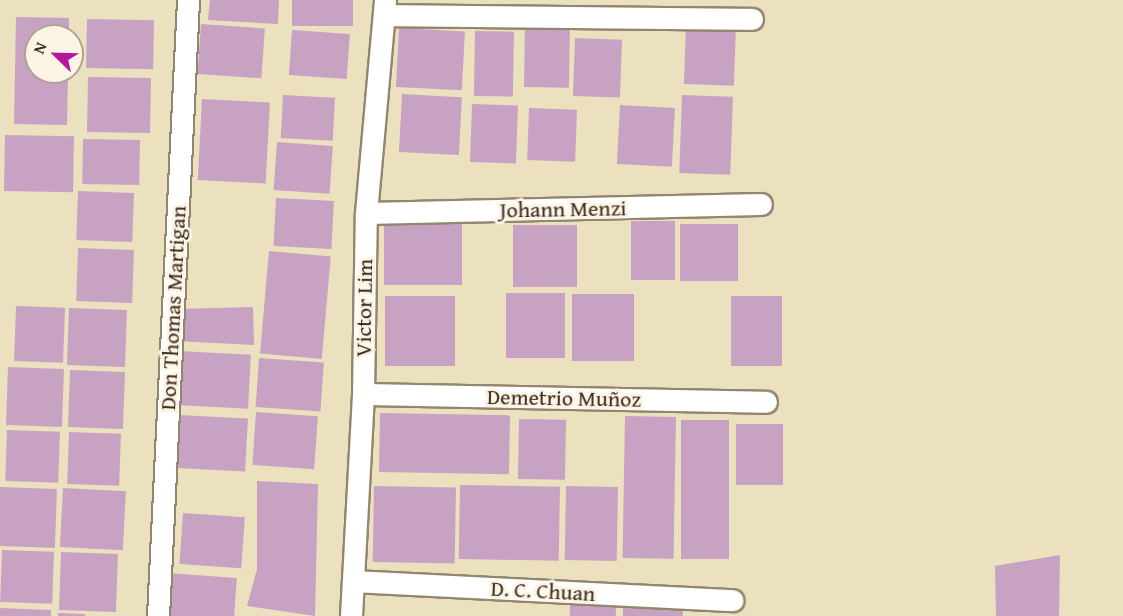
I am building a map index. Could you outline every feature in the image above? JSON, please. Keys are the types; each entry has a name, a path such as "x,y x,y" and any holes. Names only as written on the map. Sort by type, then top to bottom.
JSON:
{"street":[{"name":"Don Thomas Martigan","path":"158,616 188,0"},
{"path":"385,8 752,19"},
{"name":"Victor Lim","path":"351,616 363,394 366,213 385,8"},
{"name":"Johann Menzi","path":"366,213 761,204"},
{"name":"Demetrio Muñoz","path":"363,394 766,402"},
{"name":"D. C. Chuan","path":"353,581 733,600"}],"building":[{"path":"210,0 279,0 278,24 208,20"},
{"path":"292,0 353,0 353,26 292,26"},
{"path":"16,17 69,18 69,24 24,24 24,84 68,84 67,125 14,124"},
{"path":"87,19 154,20 153,69 86,68"},
{"path":"201,24 265,28 261,78 198,74"},
{"path":"686,24 736,26 734,86 684,84"},
{"path":"525,26 570,27 569,88 524,87"},
{"path":"399,28 465,31 462,90 396,87"},
{"path":"292,30 350,34 347,79 289,75"},
{"path":"475,31 514,32 513,97 474,96"},
{"path":"575,38 622,40 620,98 573,96"},
{"path":"88,77 151,78 150,133 87,132"},
{"path":"402,94 462,97 459,155 399,152"},
{"path":"283,95 335,98 333,141 281,138"},
{"path":"682,95 733,97 730,175 679,173"},
{"path":"202,99 270,103 266,183 198,180"},
{"path":"472,104 518,106 516,164 470,162"},
{"path":"620,105 675,108 672,167 617,164"},
{"path":"529,108 577,110 575,162 527,160"},
{"path":"5,135 74,136 73,192 4,191"},
{"path":"83,139 140,140 139,185 82,184"},
{"path":"277,142 333,146 330,194 274,190"},
{"path":"78,191 134,193 132,242 76,240"},
{"path":"276,198 334,201 331,249 273,246"},
{"path":"631,221 675,221 675,280 631,280"},
{"path":"384,224 462,224 462,285 384,285"},
{"path":"680,224 738,224 738,281 680,281"},
{"path":"513,225 577,225 577,287 513,287"},
{"path":"78,248 134,250 132,303 76,301"},
{"path":"269,251 331,256 322,359 260,354"},
{"path":"506,293 565,293 565,358 506,358"},
{"path":"572,294 634,294 634,361 572,361"},
{"path":"385,296 455,296 455,366 385,366"},
{"path":"731,296 782,296 782,366 731,366"},
{"path":"16,306 65,308 63,363 14,361"},
{"path":"253,307 254,345 175,341 177,309"},
{"path":"69,308 127,310 125,367 67,365"},
{"path":"179,351 251,355 248,409 176,405"},
{"path":"259,358 324,363 320,411 256,407"},
{"path":"8,367 64,369 62,427 6,425"},
{"path":"70,370 125,372 123,429 68,427"},
{"path":"256,412 318,416 314,469 252,465"},
{"path":"380,413 510,415 509,474 379,472"},
{"path":"179,415 248,419 245,472 176,468"},
{"path":"625,416 676,417 674,559 623,558"},
{"path":"519,419 566,420 565,480 518,479"},
{"path":"681,420 729,420 729,559 681,559"},
{"path":"736,424 783,424 783,485 736,485"},
{"path":"7,430 60,432 58,483 5,481"},
{"path":"69,432 121,434 119,486 67,484"},
{"path":"257,481 318,484 315,616 247,606 257,569"},
{"path":"460,485 560,487 559,561 459,559"},
{"path":"374,486 456,487 455,563 373,562"},
{"path":"566,486 618,487 617,561 565,560"},
{"path":"0,487 57,489 55,548 0,546"},
{"path":"63,488 126,491 123,550 60,547"},
{"path":"183,513 245,517 241,568 179,564"},
{"path":"2,550 54,552 52,604 0,602"},
{"path":"61,552 118,554 116,612 59,610"},
{"path":"1060,555 1059,616 996,616 995,566"},
{"path":"167,573 237,578 234,616 164,616"},
{"path":"570,604 616,605 616,616 570,616"},
{"path":"623,607 683,608 683,616 623,616"},
{"path":"0,608 51,610 51,616 0,616"},
{"path":"58,613 85,614 85,616 58,616"}]}
